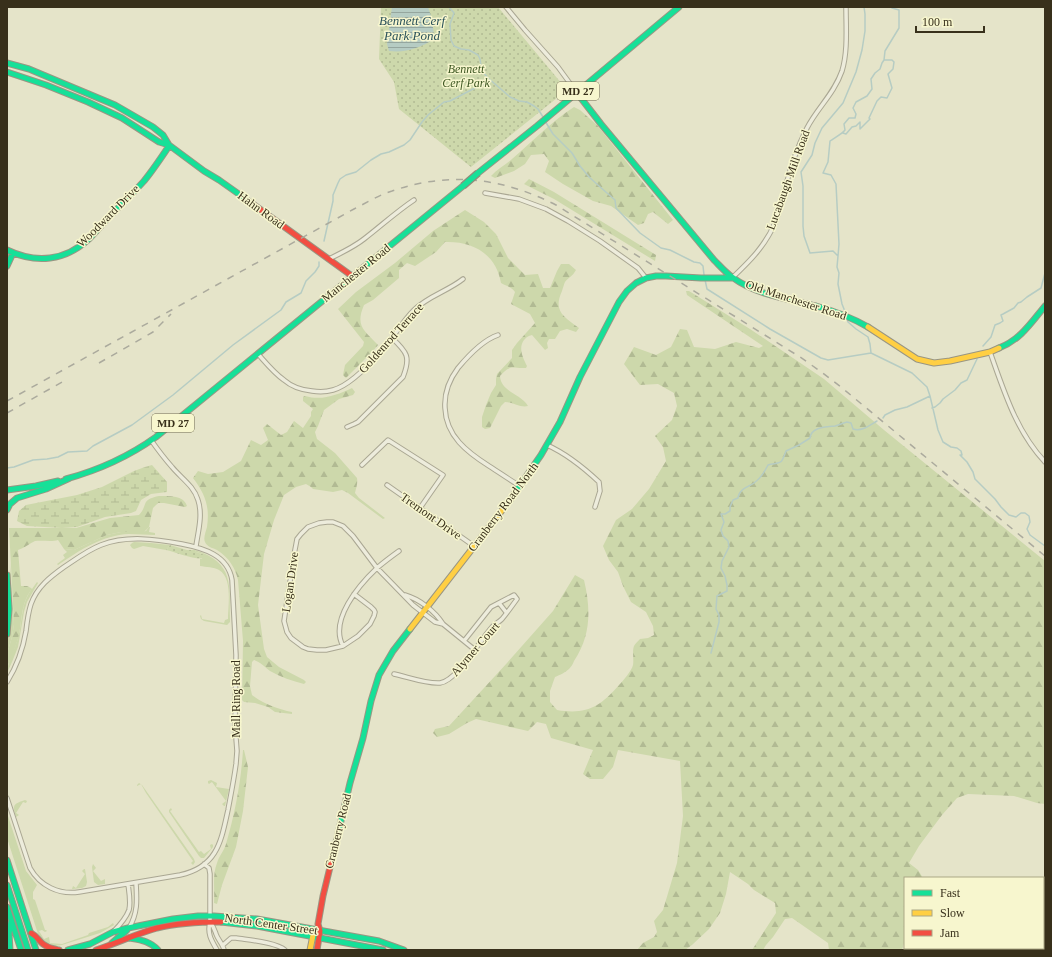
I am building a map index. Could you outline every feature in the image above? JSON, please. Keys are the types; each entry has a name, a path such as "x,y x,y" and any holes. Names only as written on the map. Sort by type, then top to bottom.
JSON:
{"main road":[{"name":"Manchester Road","path":"7,490 36,486 70,478 112,463 130,454 151,440 180,418 577,93 679,7"},
{"name":"Hahn Road","path":"7,64 29,69 115,105 153,127 163,135 169,145"},
{"name":"Hahn Road","path":"7,72 46,85 88,102 122,118 159,142 169,145 352,276"},
{"name":"Old Manchester Road","path":"577,93 698,242 732,278 749,287 767,294 818,306 839,313 880,334 917,359 934,363 990,352 1007,345 1023,333 1045,306"},
{"name":"Woodward Drive","path":"7,250 27,258 45,259 55,258 80,247 144,180 169,145"},
{"path":"7,266 13,253"},
{"name":"Old Manchester Road","path":"646,278 662,275 701,278 732,278"},
{"name":"Cranberry Road North","path":"362,738 371,701 380,675 393,651 520,486 560,422 580,377 624,293 630,287 646,278"},
{"path":"7,510 10,504 17,498 46,489 70,478"},
{"path":"7,575 9,609 7,634"},
{"name":"Cranberry Road","path":"317,950 319,938 317,931 323,896 362,738"},
{"path":"7,860 36,950"},
{"path":"7,885 28,950"},
{"path":"7,907 21,950"},
{"name":"North Center Street","path":"68,950 90,944 113,932 128,928 198,916 369,946 383,950"},
{"name":"North Center Street","path":"96,950 152,930 168,926 232,916 379,940 404,950"},
{"path":"10,950 9,933 11,920"},
{"path":"108,946 128,928"},
{"path":"310,950 312,937 317,931"},
{"path":"31,933 38,937 42,943 48,947 59,950"},
{"path":"128,938 145,940 151,943 158,950"}],"street":[{"path":"506,7 524,30 558,67 577,93"},
{"name":"Lucabaugh Mill Road","path":"732,278 750,262 759,251 775,223 792,165 802,138 808,126 832,92 840,77 846,48 846,7"},
{"path":"485,192 519,199 546,209 600,241 638,268 646,278"},
{"path":"329,259 351,248 364,239 387,219 414,200"},
{"name":"Goldenrod Terrace","path":"258,354 276,374 294,387 325,392 337,389 356,376 382,351 418,306 463,279"},
{"path":"498,335 486,340 463,363 453,376 446,389 444,404 445,412 449,429 467,451 520,486"},
{"path":"347,427 358,422 403,377 407,362 406,355 401,347 392,338"},
{"path":"990,352 1017,422 1026,438 1045,462"},
{"path":"151,440 162,456 186,480 198,500 200,522 196,546"},
{"path":"362,465 388,440 443,475 420,508"},
{"path":"547,445 557,449 572,459 599,482 600,491 595,507"},
{"name":"Tremont Drive","path":"387,485 474,546"},
{"name":"Logan Drive","path":"354,594 374,610 374,616 366,628 358,636 343,646 326,650 308,649 294,641 287,632 284,620 295,545 305,530 313,525 327,522 339,524 348,530 378,568 413,605 437,623 443,624"},
{"name":"Mall Ring Road","path":"7,682 15,668 22,650 31,604 40,588 53,574 100,545 128,539 147,539 196,546 219,558 226,564 231,572 236,655 234,725 237,757 236,770 221,840 215,852 204,864 186,874 73,893 59,892 46,886 36,877 30,868 7,798"},
{"path":"343,646 340,637 342,619 347,605 354,594 378,568 399,551"},
{"name":"Logan Drive","path":"404,594 414,598 427,607 443,624 475,650"},
{"name":"Alymer Court","path":"394,674 440,683 449,679 517,599 514,595 491,607 464,642"},
{"name":"Alymer Court","path":"499,603 506,612"},
{"path":"204,864 209,868 210,874 210,919 208,928 217,950"},
{"path":"128,928 133,921 137,907 136,883"},
{"path":"113,932 129,911 130,901 128,884"},
{"path":"210,919 215,928 216,934 223,944 224,950"},
{"path":"223,944 231,938 236,938 275,945 285,950"}],"green space":[{"name":"Bennett Cerf Park","path":"381,7 498,7 567,90 471,167 399,109 394,82 379,59"},
{"path":"574,107 580,110 597,125 673,220 668,224 653,212 648,214 644,223 638,225 611,206 593,201 545,172 549,161 544,154 531,155 525,164 514,171 495,178 491,176"},
{"path":"529,179 554,192 656,255 655,261 554,199 524,184"},
{"path":"465,210 484,222 496,234 508,258 525,275 538,274 543,288 550,288 561,264 569,264 576,270 565,282 559,298 559,308 568,320 579,328 576,332 567,329 560,331 555,339 549,339 547,343 548,348 545,350 532,335 524,340 521,350 527,366 526,368 510,368 500,376 504,386 521,398 528,406 505,402 501,406 490,428 485,429 482,427 482,417 491,393 496,385 497,374 512,358 512,350 517,343 535,323 530,314 511,304 515,292 514,290 501,283 494,264 482,251 474,247 455,242 445,242 436,252 415,266 407,263 399,270 399,278 373,300 364,305 361,312 360,318 362,327 378,345 346,378 343,375 345,365 363,346 364,342 338,309 356,292 395,263 433,231"},
{"path":"686,291 689,291 750,329 824,379 884,430 1045,561 1045,804 1014,796 968,794 957,798 942,815 919,846 909,863 918,870 922,877 904,877 904,943 902,950 829,950 828,943 792,918 785,919 763,950 752,950 776,913 775,903 754,890 730,872 726,894 720,913 709,929 692,945 685,950 637,950 643,943 654,937 657,932 654,921 663,910 677,863 683,816 680,761 618,750 613,767 603,779 590,779 583,774 593,750 551,738 546,724 537,722 528,731 476,719 449,734 437,737 433,733 435,729 449,726 507,663 553,611 575,575 584,580 588,601 588,622 584,642 580,652 569,669 555,677 550,691 550,702 557,710 584,710 599,704 612,693 631,670 633,665 633,650 635,644 640,639 648,638 654,635 653,626 646,612 631,602 618,572 609,560 603,546 616,520 632,509 649,489 666,461 663,447 655,436 672,420 677,406 674,393 658,384 640,385 624,364 634,347 656,355 671,347 680,329 687,330 694,347 715,349 736,342 759,348 763,346 687,295"},
{"path":"352,388 355,392 353,395 339,399 324,410 315,432 317,439 335,453 357,478 355,493 359,498 385,518 383,519 342,490 333,492 313,489 306,484 296,487 284,495 274,520 264,554 258,605 264,649 267,657 279,667 306,682 304,684 282,677 254,660 252,662 250,686 252,695 271,706 292,712 292,714 275,712 268,707 255,703 244,702 242,700 243,641 238,580 233,567 225,556 206,544 204,540 208,520 207,506 201,489 193,478 198,471 208,474 223,472 241,461 251,440 261,445 268,440 263,428 267,424 281,435 287,432 294,421 303,428 311,416 313,409 303,401 303,397 323,398"},
{"path":"152,465 167,482 167,492 151,494 141,500 136,511 105,517 77,527 62,528 27,526 17,521 19,511 26,505 77,495 102,487 134,471"},
{"path":"159,496 179,498 185,502 187,506 185,507 158,503 153,508 149,527 144,532 121,532 107,535 74,550 64,549 58,540 35,541 18,550 21,586 27,586 31,588 31,590 25,601 19,635 7,667 7,654 14,624 9,528 76,528 110,518 139,515 149,499"},
{"path":"149,527 149,532 155,533 155,535 129,534 110,537 92,544 58,565 57,564 65,558 63,555 67,552 64,549 74,550 107,535 121,532 141,532 146,531"},
{"path":"134,542 170,545 166,550 143,546 134,549 130,545"},
{"path":"170,545 187,550 195,550 196,552 205,555 205,558 201,559 166,550"},
{"path":"195,550 208,555 217,562 227,577 230,596 230,622 227,625 204,621 201,619 201,615 202,619 224,623 225,620 228,619 229,593 226,579 223,574 215,568 200,566 200,559 202,559 203,554 196,552"},
{"path":"10,563 14,624 7,654 9,633"},
{"path":"37,582 38,583 27,602 18,647 7,673 8,665 20,632 23,608 31,588 32,589"},
{"path":"243,750 248,767 243,811 236,847 222,885 217,904 214,903 215,868 226,844 232,821 239,786"},
{"path":"211,780 217,783 216,787 229,789 225,806 222,804 226,801 212,782 209,784 208,783 208,781"},
{"path":"141,785 194,859 195,862 193,865 191,863 193,861"},
{"path":"25,800 27,801 26,803 23,802 16,813 19,815 16,817 14,806"},
{"path":"171,808 172,810 170,811 199,852 201,851 204,854 211,849 210,845 213,845 213,847 204,858 199,856 169,812"},
{"path":"7,813 26,871 37,885 33,892 33,899 35,900 45,930 47,931 39,931 44,939 49,937 50,943 62,944 108,927 113,923 114,925 100,933 62,945 55,946 49,943 48,944 38,934 7,838"},
{"path":"93,864 96,868 93,871 101,881 105,879 105,884 98,885 94,882 92,867"},
{"path":"84,869 87,882 86,886 72,889 73,886 76,888 85,874 82,871"}],"water":[{"name":"Bennett Cerf Park Pond","path":"392,7 428,7 432,19 434,39 413,49 389,51 387,44"}],"waterway":[{"path":"449,7 454,13 450,24 451,40 454,46 469,50 478,55 482,71 488,78 510,97 519,101 527,102 534,106 543,117"},
{"path":"846,314 842,304 838,284 838,256 833,251 810,253 804,236 803,186 801,172 812,155 815,143 822,128 843,103 856,72 865,31 864,7"},
{"path":"838,256 839,244 836,184 831,175 823,173 828,162 830,141 845,130 844,124 849,118 855,118 856,114 853,108 856,102 867,96 872,89 871,79 880,69 884,60 885,51 899,28 899,10 891,7"},
{"path":"843,133 846,134 852,127 856,126 860,122 860,129 870,119 869,118 877,101 881,97 887,98 892,88 888,74 893,69 894,62 892,60 884,60"},
{"path":"324,241 333,195 340,179 346,175 356,172 381,154 404,145 410,140 428,115 444,102 450,101 491,81"},
{"path":"545,121 553,134 572,153 589,177 615,200 616,208 640,233 661,248 670,250 694,262 700,263 703,266 707,289 770,329 821,358 828,360 871,353 912,373 927,387 938,430 943,442 961,451 962,455 960,455 967,462 975,479 1009,515 1016,517 1021,513 1025,513 1029,516 1030,522 1027,529 1030,535 1045,546"},
{"path":"7,468 33,460 58,457 68,452 87,451 93,446 132,425 173,395 233,345 281,310 286,302 301,293 306,281 319,266 319,262"},
{"path":"983,346 991,337 995,325 1003,321 1001,315 1014,308 1018,303 1041,288 1045,273"},
{"path":"847,318 848,322 868,337 871,353"},
{"path":"932,408 940,403 961,383 967,380 977,359"},
{"path":"883,418 885,415 895,410 907,407 930,396"},
{"path":"711,653 719,622 719,615 716,609 717,596 727,591 725,576 721,568 722,561 729,547 728,541 723,536 721,530 724,522 721,514 725,514 730,511 733,500 738,498 742,490 754,483 768,465 782,461 786,451 810,438 811,434 816,430 847,422 851,423 853,429 860,430 877,421"}],"railway":[{"path":"7,401 377,197 392,191 435,181 476,180 496,183 516,189 556,205 800,357 841,387 1045,556"},
{"path":"99,363 153,332 171,314"},
{"path":"7,413 64,381"}],"traffic: fast":[{"path":"478,173 537,126 679,7"},
{"path":"7,63 29,69 115,105 153,127 163,135 169,145"},
{"path":"7,72 46,85 122,118 159,142 169,145 250,202"},
{"path":"577,93 714,260 729,275 751,288 772,296 829,310 849,317 868,327"},
{"path":"7,250 29,257 50,258 60,256 80,246 89,239 144,181 169,146"},
{"path":"463,186 478,173"},
{"path":"66,479 113,462 135,451 156,437 463,186"},
{"path":"7,266 13,253"},
{"path":"510,500 541,455 560,422 580,377 619,302 627,291 636,283 646,278 656,276 732,278"},
{"path":"999,348 1019,336 1045,306"},
{"path":"7,510 10,504 17,498 46,489 70,478"},
{"path":"7,490 58,481"},
{"path":"7,575 9,609 7,634"},
{"path":"332,859 350,783 379,675 393,651 410,629"},
{"path":"7,860 36,950"},
{"path":"7,885 28,950"},
{"path":"7,907 21,950"},
{"path":"68,950 90,944 113,932 128,928 173,919 198,916 257,919 379,941 404,950"},
{"path":"10,950 9,933 11,922"},
{"path":"221,922 257,926 383,950"},
{"path":"112,943 127,930"},
{"path":"129,938 141,940 158,950"}],"traffic: slow":[{"path":"868,327 917,359 934,363 990,352 999,348"},
{"path":"410,629 510,500"},
{"path":"310,950 313,935"}],"traffic: jam":[{"path":"250,202 352,276"},
{"path":"317,950 320,931 318,924 332,859"},
{"path":"96,950 157,928 189,923 221,922"},
{"path":"31,933 41,943 59,950"}]}
